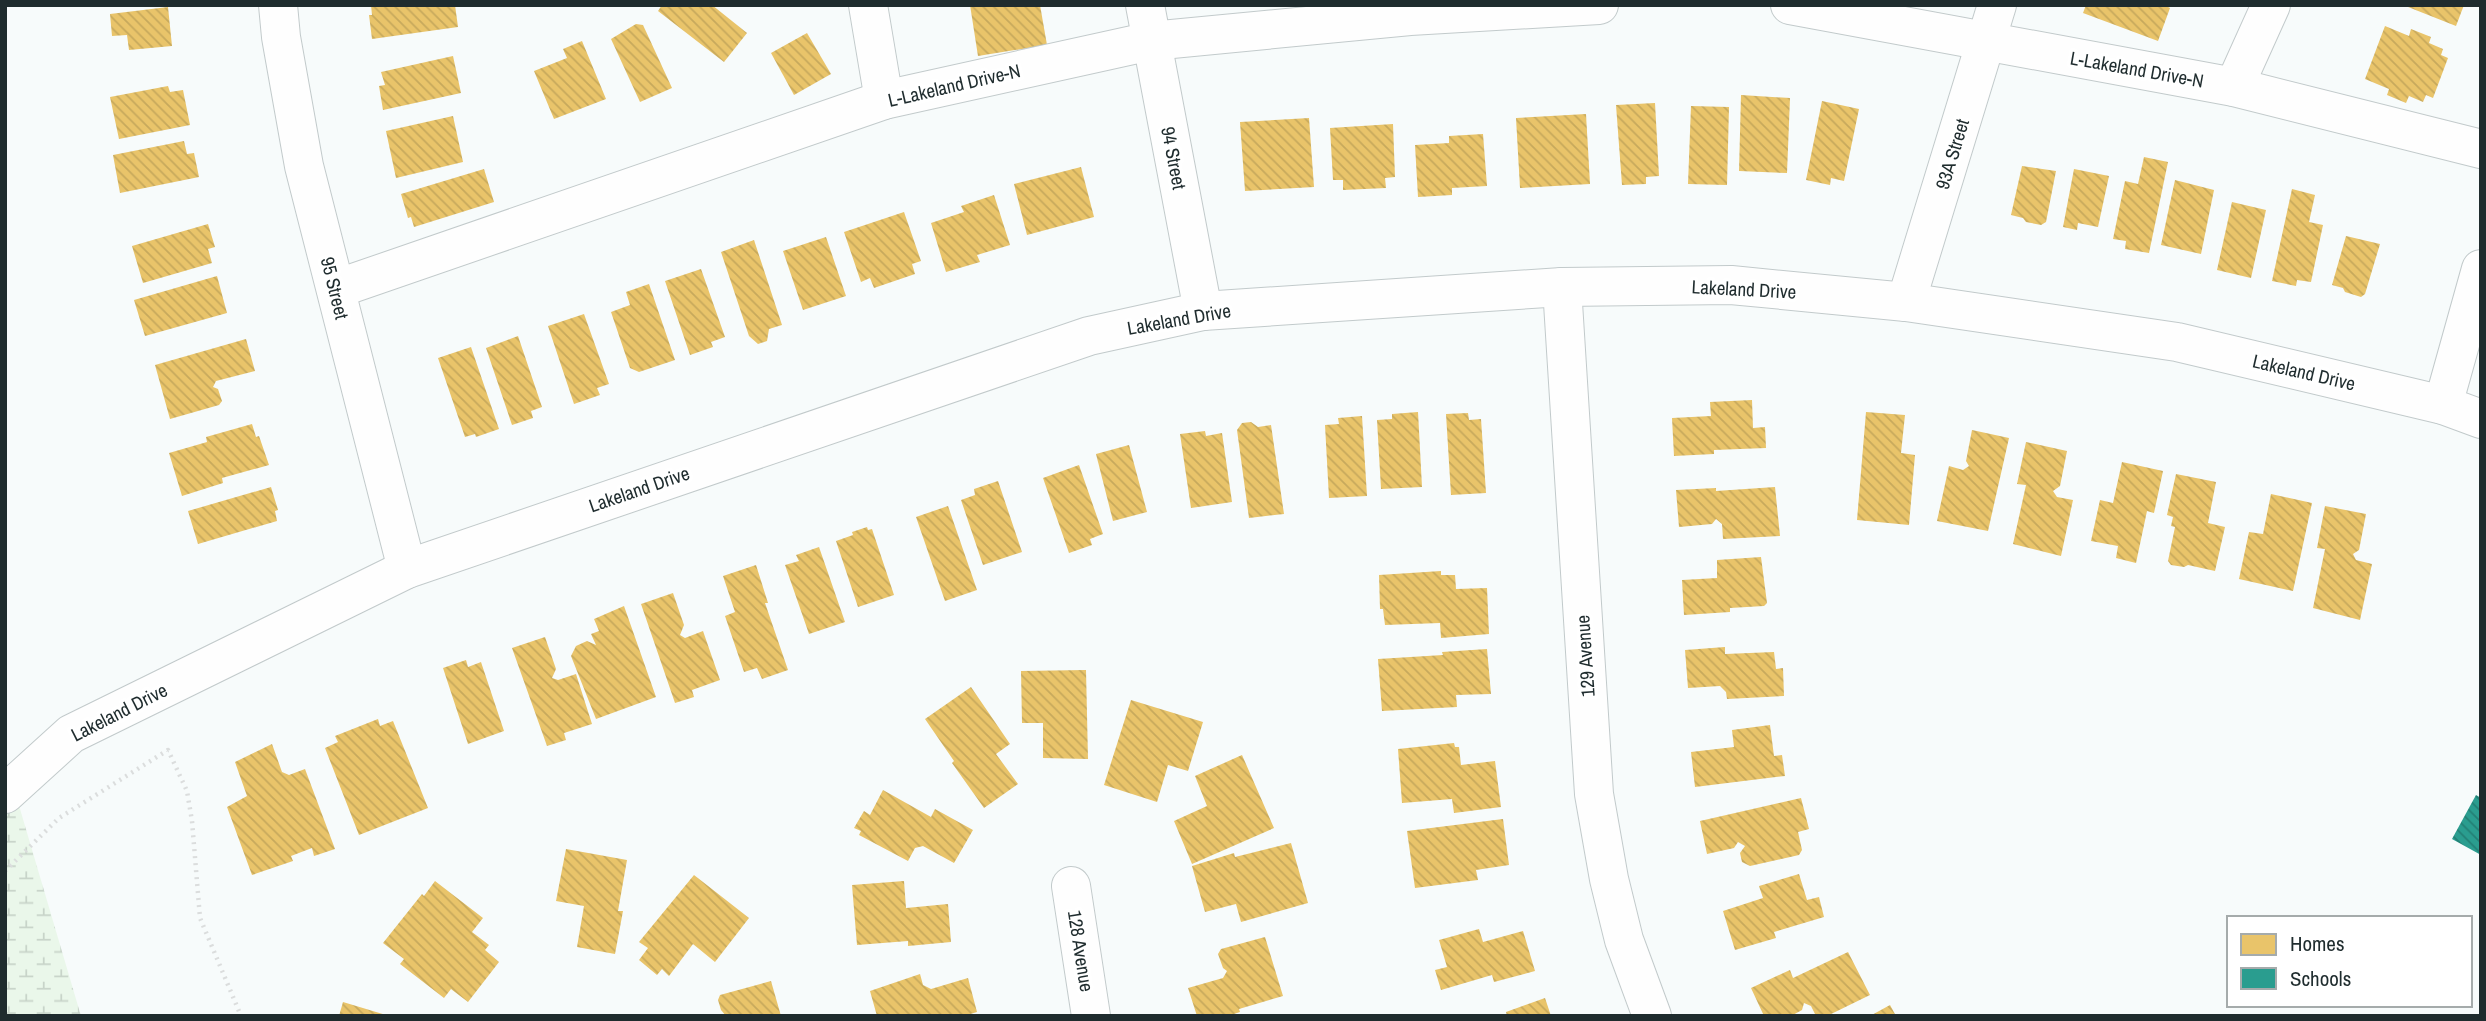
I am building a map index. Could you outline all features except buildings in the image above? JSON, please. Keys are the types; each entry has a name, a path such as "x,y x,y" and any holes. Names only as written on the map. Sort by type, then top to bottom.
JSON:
{"street":[{"name":"95 Street","path":"278,5 281,37 304,166 407,569"},
{"path":"868,5 884,100"},
{"name":"L-Lakeland Drive-N","path":"336,289 884,100 1148,23 1599,5"},
{"name":"L-Lakeland Drive-N","path":"1790,5 2234,87 2481,149"},
{"name":"93A Street","path":"1906,302 1997,5"},
{"path":"2234,87 2271,5"},
{"name":"94 Street","path":"1148,23 1203,311"},
{"path":"2444,405 2481,269"},
{"name":"Lakeland Drive","path":"5,793 71,734 407,569 1089,336 1203,311 1562,288 1731,285 1906,302 2177,342 2444,405 2481,419"},
{"name":"129 Avenue","path":"1562,288 1594,794 1608,879 1624,940 1652,1016"},
{"name":"128 Avenue","path":"1071,886 1091,1016"}],"path":[{"path":"5,871 59,818 168,750 187,790 200,918 241,1016"}],"green space":[{"path":"5,758 81,1016 5,1016"}]}
